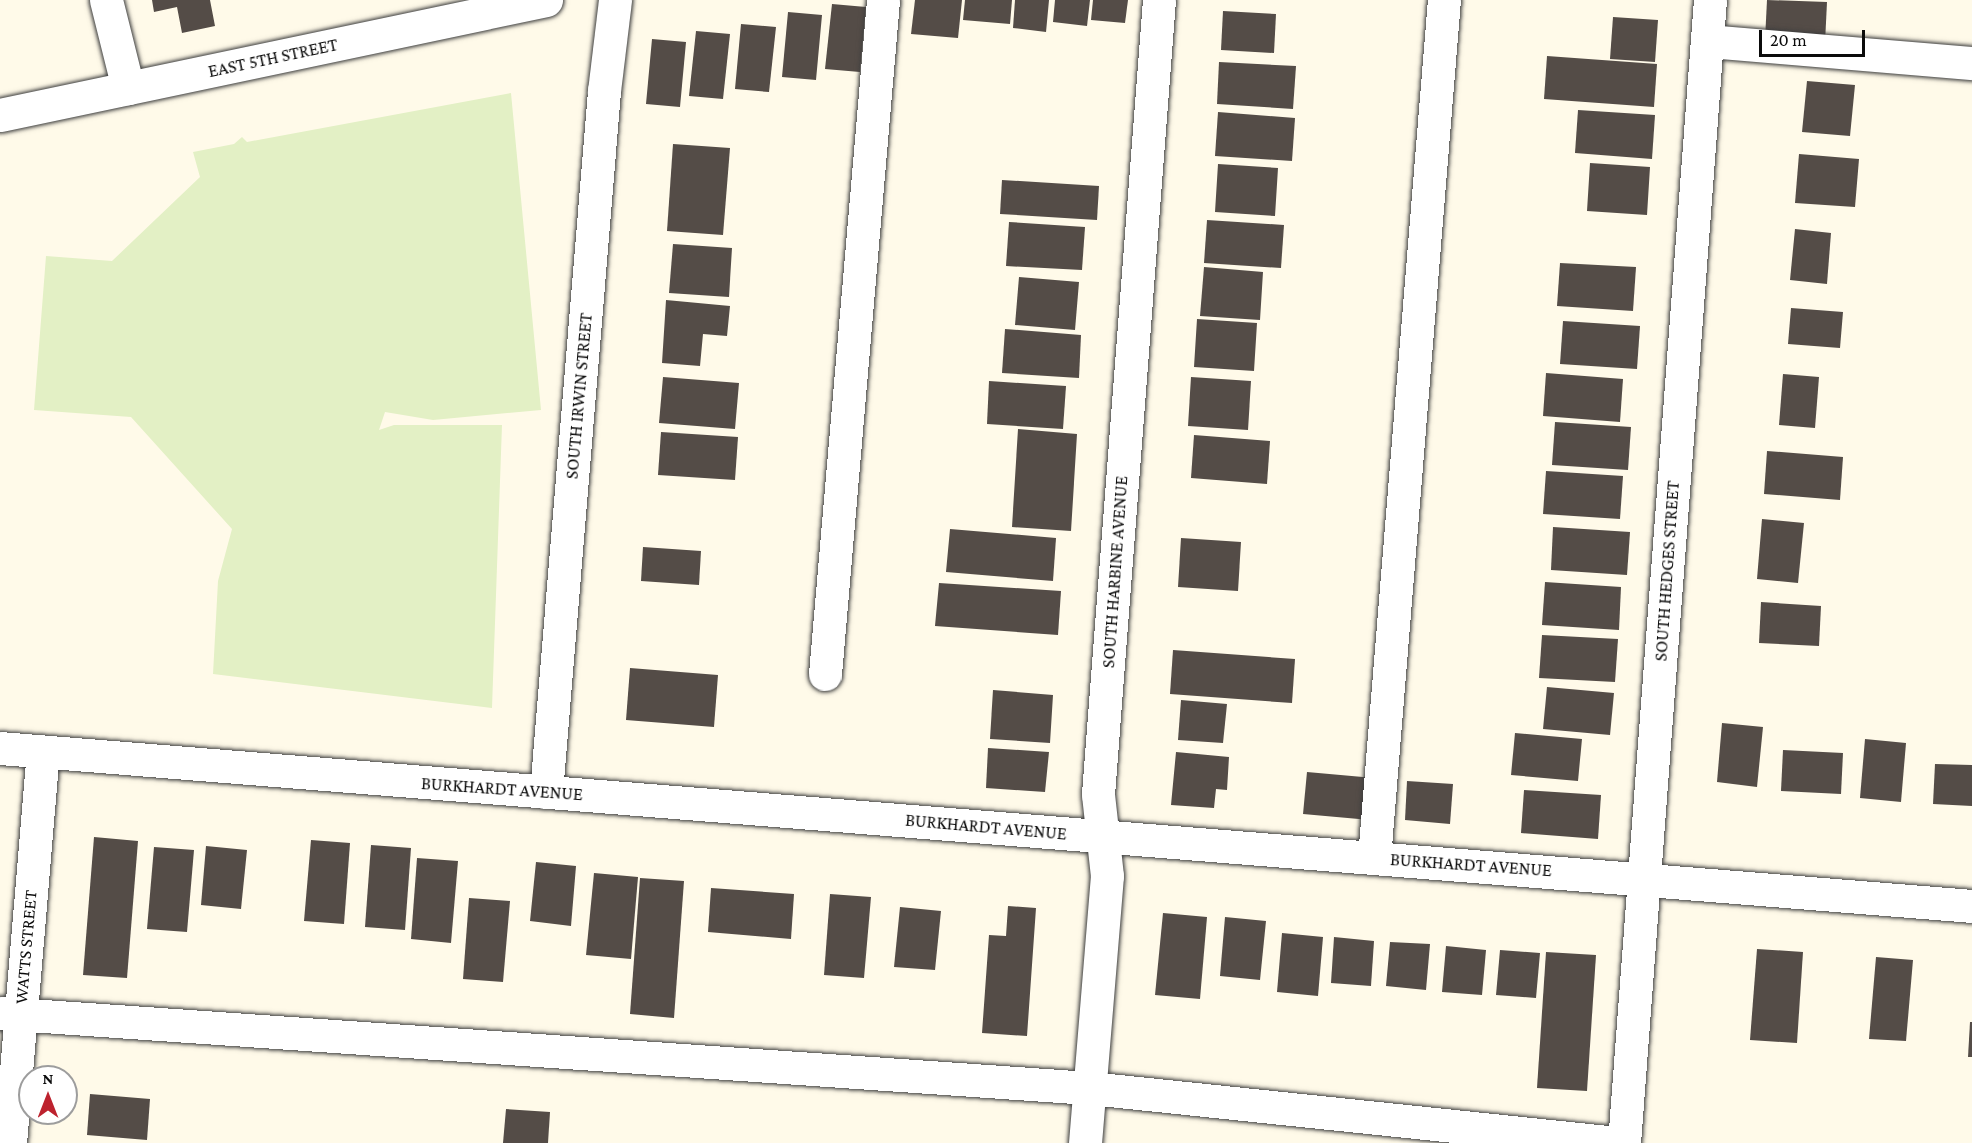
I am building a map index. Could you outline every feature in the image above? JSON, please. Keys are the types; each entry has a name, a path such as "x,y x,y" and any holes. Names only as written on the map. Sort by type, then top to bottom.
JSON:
{"street":[{"path":"106,0 128,88"},
{"name":"EAST 5TH STREET","path":"0,115 546,0"},
{"name":"SOUTH IRWIN STREET","path":"546,792 604,91 615,0"},
{"path":"825,674 883,0"},
{"name":"SOUTH HARBINE AVENUE","path":"1085,1143 1107,876 1098,794 1160,0"},
{"path":"1374,858 1444,0"},
{"name":"SOUTH HEDGES STREET","path":"1624,1143 1710,0"},
{"path":"1708,41 1972,63"},
{"name":"BURKHARDT AVENUE","path":"0,748 1972,906"},
{"name":"WATTS STREET","path":"10,1143 10,1013 43,752"},
{"path":"10,1013 1090,1088 1617,1143"}],"green space":[{"path":"511,93 541,410 433,420 385,412 379,430 394,425 502,425 492,708 213,674 218,581 232,529 131,417 34,410 46,256 112,261 200,177 193,152 234,144 242,137 247,142"}],"building":[{"path":"152,0 210,0 215,26 182,33 177,7 154,12"},
{"path":"915,0 962,0 958,38 911,34"},
{"path":"965,0 1012,0 1010,24 963,20"},
{"path":"1015,0 1049,0 1046,32 1013,28"},
{"path":"1055,0 1090,0 1087,26 1053,22"},
{"path":"1093,0 1128,0 1125,23 1091,20"},
{"path":"1767,0 1827,2 1825,43 1765,40"},
{"path":"832,4 866,7 860,72 825,69"},
{"path":"1223,11 1276,14 1274,53 1221,50"},
{"path":"788,12 822,15 816,80 782,77"},
{"path":"1613,17 1658,20 1655,62 1610,59"},
{"path":"741,24 776,27 769,92 735,89"},
{"path":"696,31 730,34 723,99 689,96"},
{"path":"652,39 686,42 680,107 646,104"},
{"path":"1547,56 1657,64 1654,107 1544,99"},
{"path":"1219,62 1296,66 1293,109 1217,104"},
{"path":"1807,81 1855,85 1850,136 1802,132"},
{"path":"1578,110 1655,115 1652,159 1575,153"},
{"path":"1218,112 1295,118 1292,161 1215,156"},
{"path":"673,144 730,148 723,235 667,231"},
{"path":"1799,154 1859,159 1855,207 1795,203"},
{"path":"1590,163 1650,167 1647,215 1587,211"},
{"path":"1218,164 1278,168 1275,216 1215,212"},
{"path":"1002,180 1099,186 1097,220 1000,214"},
{"path":"1207,220 1284,225 1281,268 1204,263"},
{"path":"1009,222 1085,227 1082,270 1006,266"},
{"path":"1795,229 1831,233 1827,284 1790,280"},
{"path":"673,244 732,248 729,297 669,293"},
{"path":"1560,263 1636,267 1633,311 1557,306"},
{"path":"1204,267 1263,272 1260,320 1200,316"},
{"path":"1019,277 1079,282 1075,330 1015,325"},
{"path":"666,300 730,306 727,336 703,334 700,366 662,363"},
{"path":"1791,308 1843,312 1840,348 1788,344"},
{"path":"1197,319 1257,323 1254,371 1194,367"},
{"path":"1563,321 1640,326 1637,369 1560,364"},
{"path":"1005,329 1081,335 1079,378 1002,373"},
{"path":"1546,373 1623,379 1620,422 1543,416"},
{"path":"1783,374 1819,377 1815,428 1779,425"},
{"path":"663,377 739,383 735,429 659,423"},
{"path":"1191,377 1251,381 1248,430 1188,426"},
{"path":"989,381 1066,386 1063,429 987,424"},
{"path":"1555,422 1631,427 1628,470 1552,465"},
{"path":"1018,429 1077,434 1071,531 1012,527"},
{"path":"661,432 738,437 735,480 658,475"},
{"path":"1194,435 1270,441 1267,484 1191,478"},
{"path":"1767,451 1843,457 1840,500 1764,494"},
{"path":"1546,471 1623,476 1620,519 1543,514"},
{"path":"1762,519 1804,523 1798,583 1757,579"},
{"path":"1553,527 1630,532 1627,575 1551,570"},
{"path":"950,529 1056,538 1053,581 946,572"},
{"path":"1181,538 1241,542 1238,591 1178,587"},
{"path":"643,547 701,551 699,585 641,581"},
{"path":"1545,582 1621,587 1619,630 1542,625"},
{"path":"939,583 1061,591 1058,635 935,626"},
{"path":"1761,602 1821,606 1819,646 1759,643"},
{"path":"1542,635 1618,639 1615,682 1539,678"},
{"path":"1173,650 1295,659 1292,703 1170,694"},
{"path":"630,668 718,675 714,727 626,720"},
{"path":"1547,687 1614,693 1610,735 1543,729"},
{"path":"993,690 1053,695 1050,743 990,739"},
{"path":"1181,700 1227,704 1223,743 1178,740"},
{"path":"1722,723 1763,727 1757,787 1717,782"},
{"path":"1515,733 1582,739 1578,781 1511,775"},
{"path":"1865,739 1906,743 1901,802 1860,798"},
{"path":"988,748 1049,752 1045,792 986,788"},
{"path":"1783,750 1843,753 1841,794 1781,791"},
{"path":"1176,752 1229,757 1227,790 1216,789 1214,808 1171,805"},
{"path":"1935,764 1972,765 1972,806 1933,804"},
{"path":"1307,772 1374,778 1370,820 1303,814"},
{"path":"1407,781 1453,784 1450,824 1405,820"},
{"path":"1524,790 1601,795 1598,839 1521,833"},
{"path":"94,837 138,841 127,978 83,975"},
{"path":"311,840 350,843 344,924 304,921"},
{"path":"371,845 411,848 405,930 365,927"},
{"path":"206,846 247,850 241,909 201,905"},
{"path":"154,847 194,850 187,932 147,929"},
{"path":"417,858 458,861 451,943 411,939"},
{"path":"536,862 576,866 571,926 530,921"},
{"path":"594,873 638,877 631,959 586,955"},
{"path":"640,878 684,881 674,1018 630,1014"},
{"path":"711,888 794,894 791,939 708,932"},
{"path":"830,894 871,897 864,978 824,975"},
{"path":"469,898 510,901 503,982 463,979"},
{"path":"1008,906 1036,908 1027,1036 982,1033 989,935 1006,936"},
{"path":"900,907 941,911 935,970 894,967"},
{"path":"1163,913 1207,917 1200,999 1155,995"},
{"path":"1225,917 1266,921 1260,980 1220,976"},
{"path":"1282,933 1323,937 1318,996 1277,992"},
{"path":"1334,937 1374,941 1371,986 1331,983"},
{"path":"1390,942 1430,944 1426,990 1386,986"},
{"path":"1446,946 1486,950 1482,995 1442,992"},
{"path":"1757,949 1803,952 1797,1043 1750,1040"},
{"path":"1500,950 1540,953 1536,998 1496,995"},
{"path":"1546,952 1596,955 1587,1091 1537,1088"},
{"path":"1876,957 1913,960 1906,1041 1869,1039"},
{"path":"1970,1022 1972,1022 1972,1057 1968,1057"},
{"path":"90,1094 150,1099 147,1140 87,1135"},
{"path":"506,1109 550,1112 548,1143 503,1143"}]}
